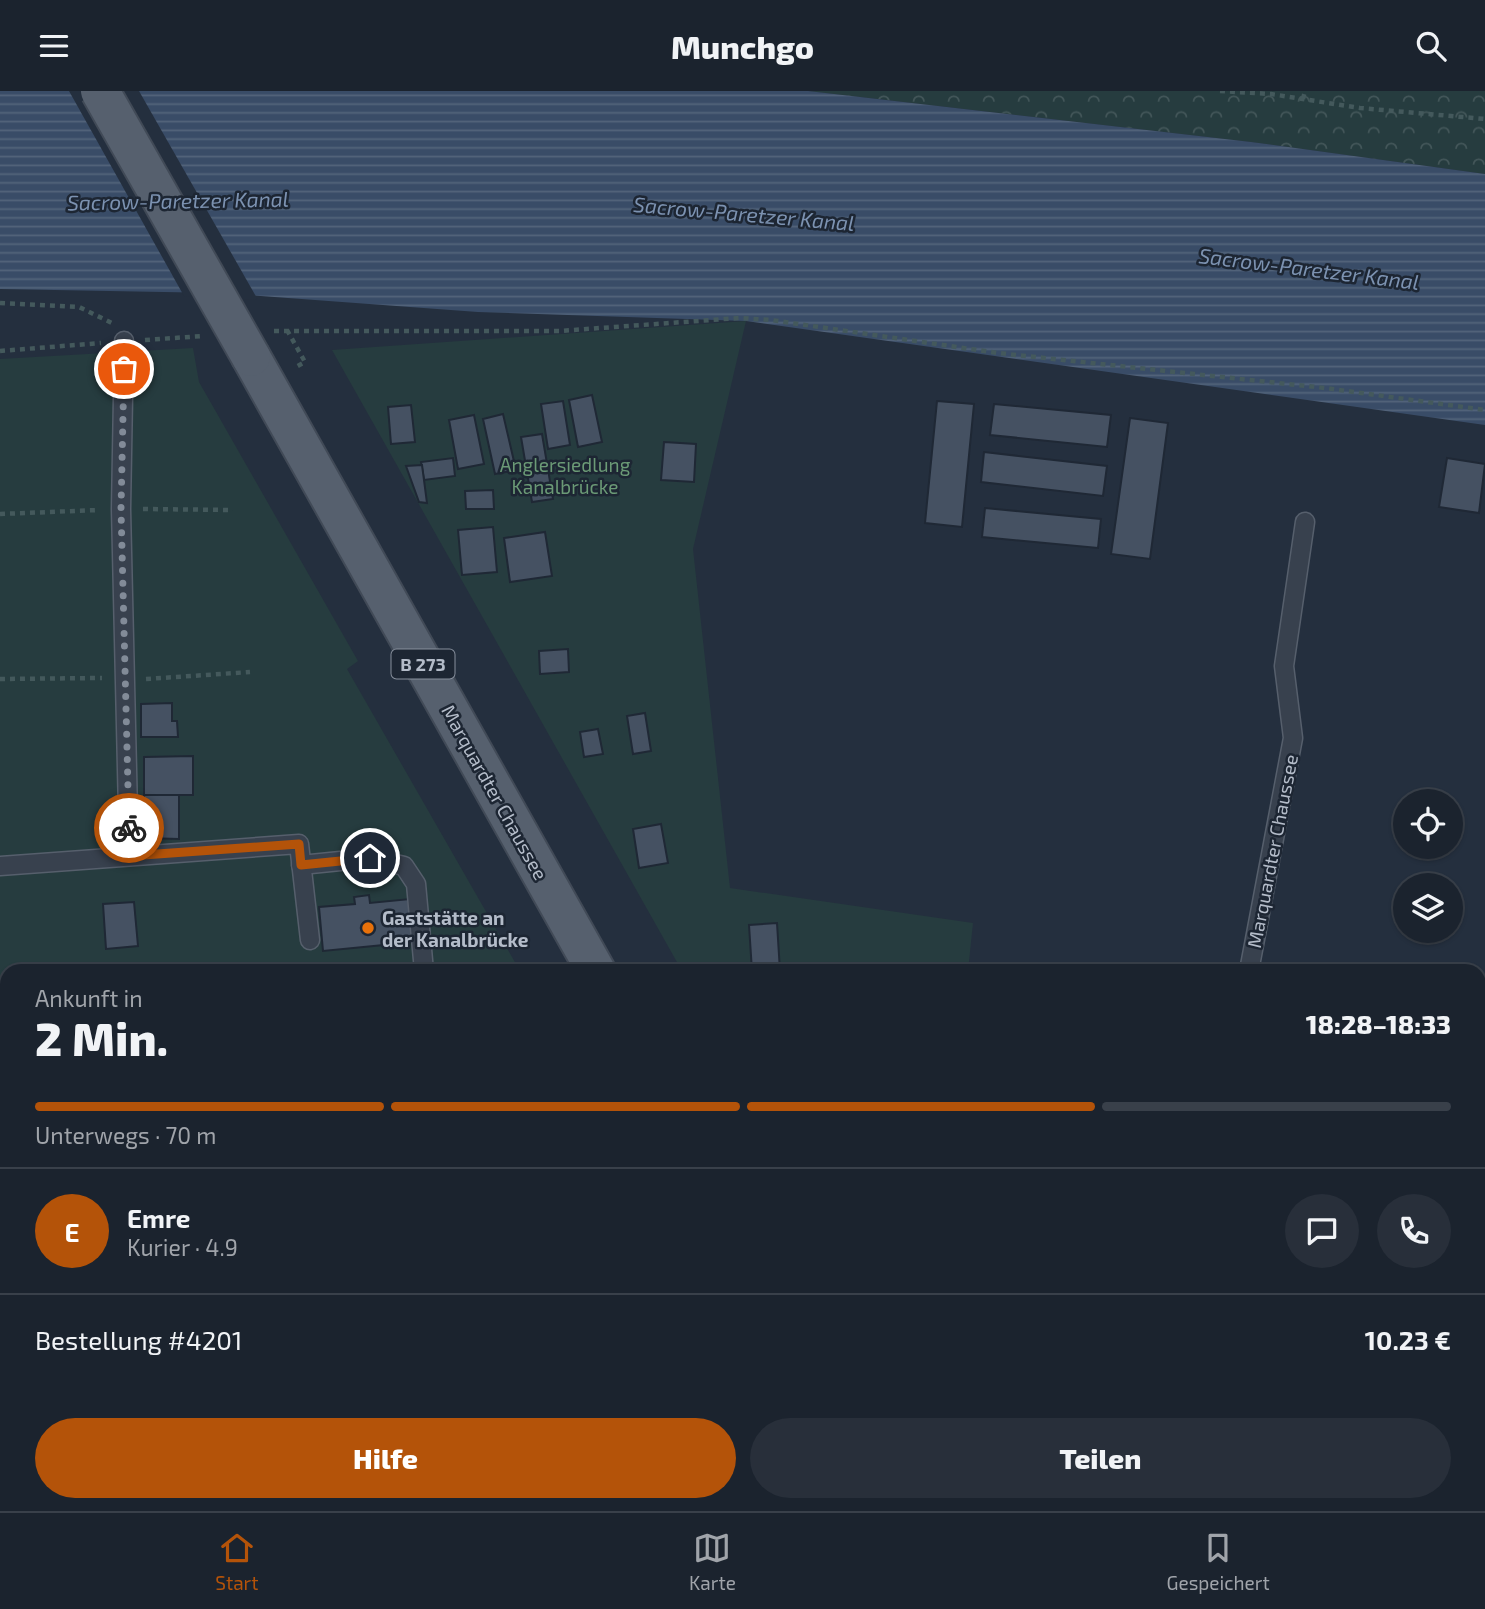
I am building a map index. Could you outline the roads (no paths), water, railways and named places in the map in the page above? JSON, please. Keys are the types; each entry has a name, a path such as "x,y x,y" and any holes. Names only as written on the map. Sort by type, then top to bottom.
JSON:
{"main road":[{"name":"Marquardter Chaussee","path":"100,91 592,964"}],"lane":[{"path":"124,341 121,509 129,856"},
{"name":"Marquardter Chaussee","path":"1250,964 1293,739 1283,666 1305,522"},
{"path":"0,866 299,844 310,940"},
{"path":"301,865 370,858 404,866 416,884 423,964"}],"water":[{"name":"Sacrow-Paretzer Kanal","path":"0,91 808,91 1251,142 1485,174 1485,425 746,321 478,312 219,293 0,289"}],"place":[{"name":"Gaststätte an der Kanalbrücke","path":"368,928"}],"park label":[{"name":"Anglersiedlung Kanalbrücke","path":"565,475"}]}
